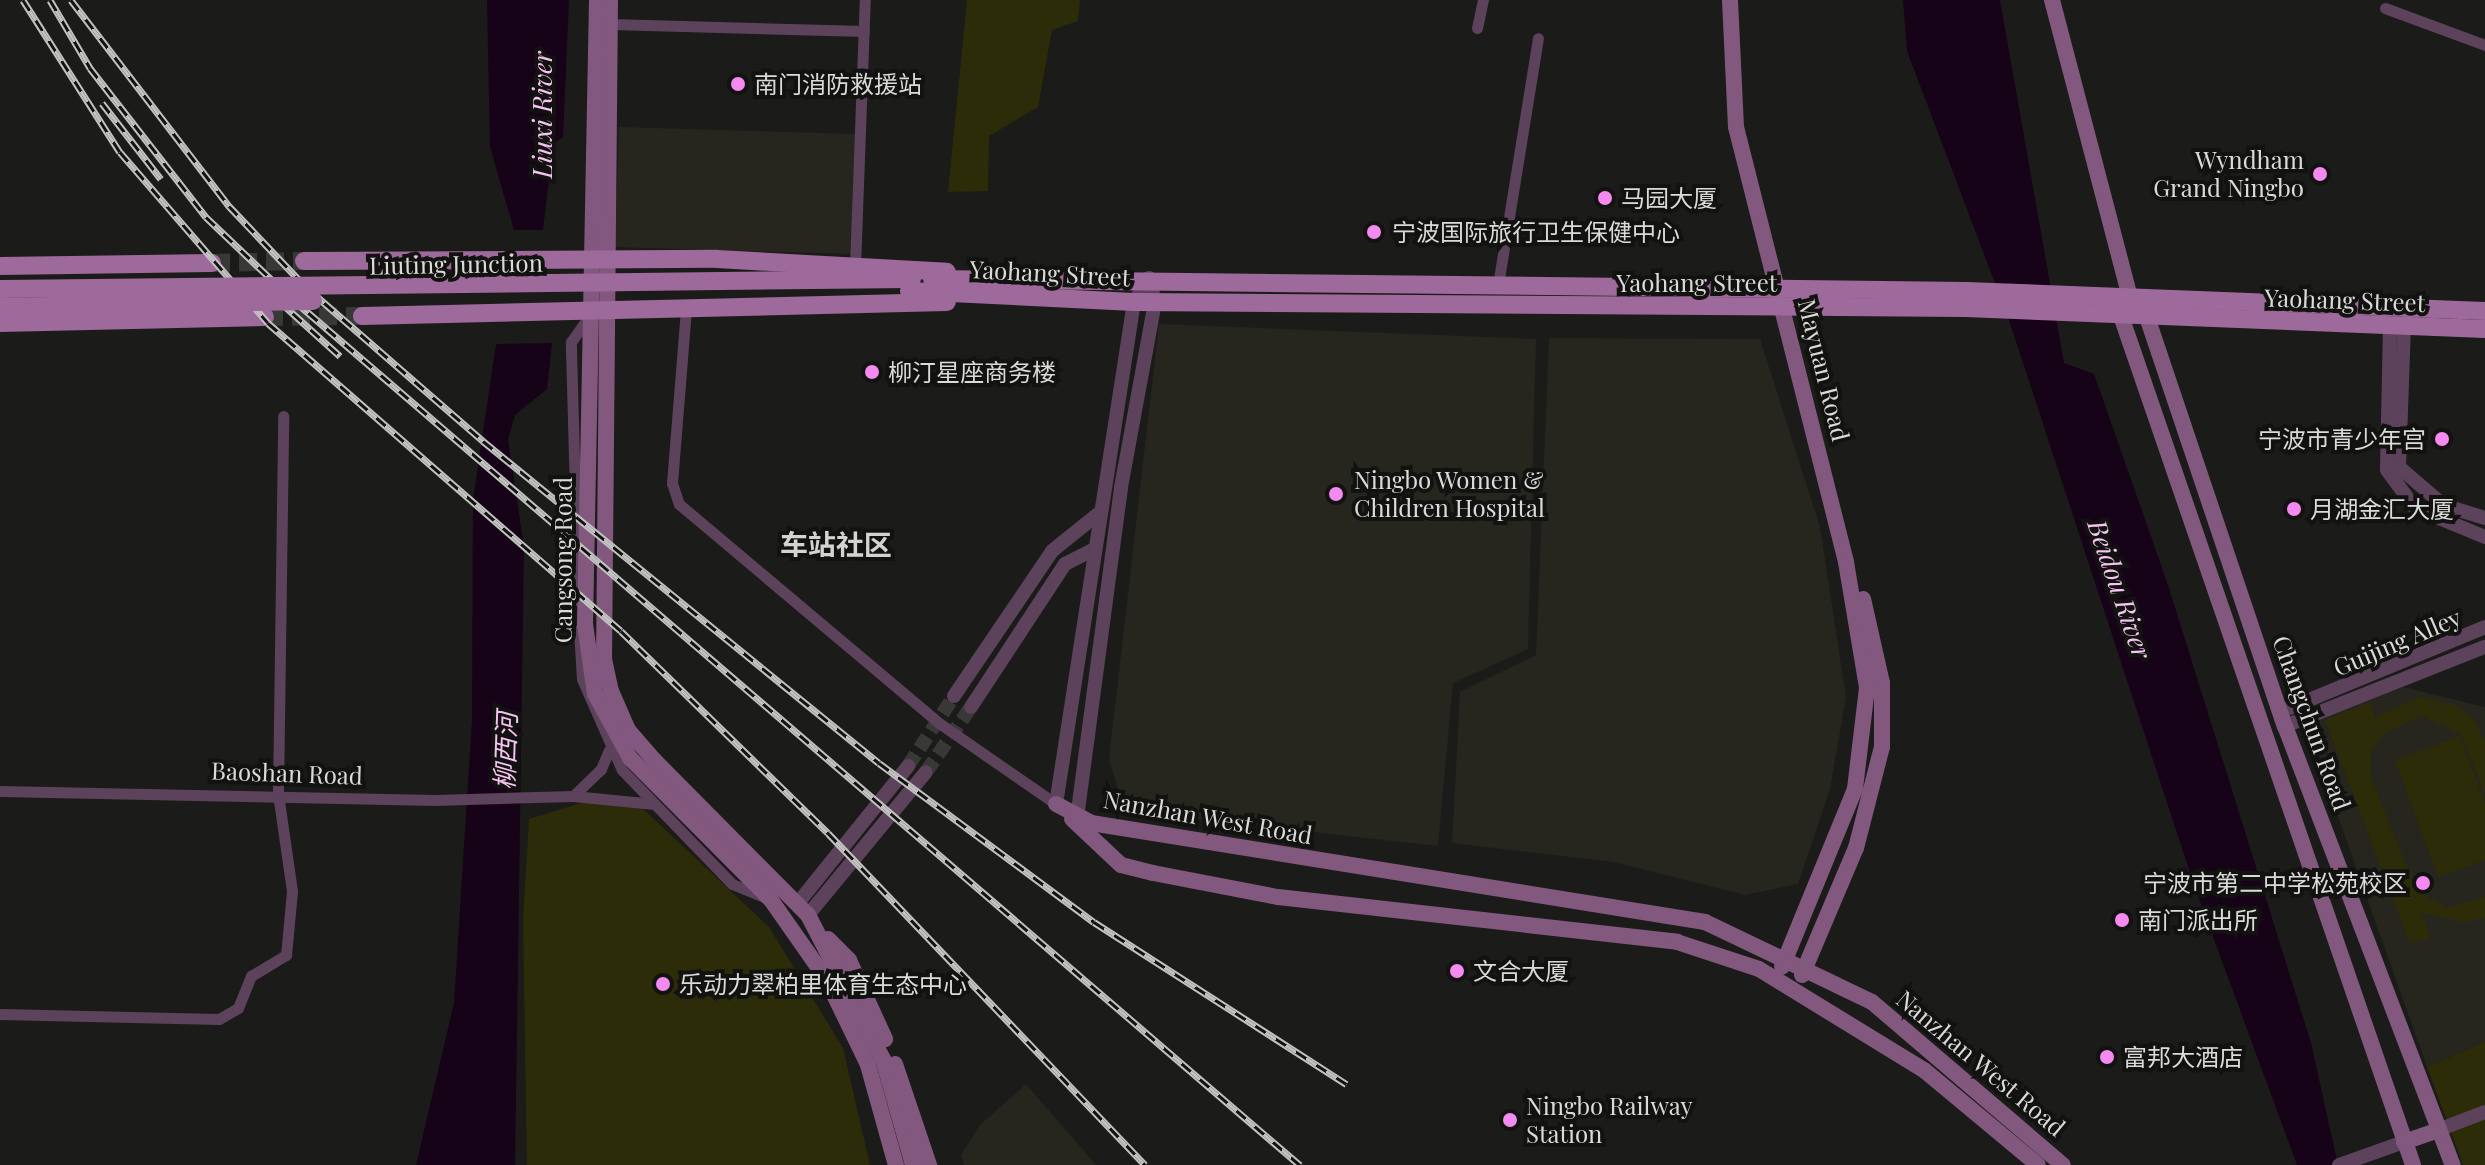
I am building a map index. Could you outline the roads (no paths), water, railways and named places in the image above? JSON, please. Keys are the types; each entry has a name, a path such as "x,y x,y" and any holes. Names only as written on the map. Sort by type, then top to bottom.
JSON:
{"main road":[{"name":"Cangsong Road","path":"597,0 587,657 601,712 630,758 771,900 827,980 868,1065 896,1165"},
{"name":"Cangsong Road","path":"610,0 604,659 611,691 628,730 654,760 807,915 883,1059 913,1165"},
{"name":"Mayuan Road","path":"1730,0 1736,127 1782,299 1846,562 1867,688 1865,744 1839,839 1776,978"},
{"name":"Changchun Road","path":"2052,0 2127,296 2147,317 2283,719 2453,1165"},
{"path":"304,261 607,261 855,267 1050,278"},
{"path":"0,266 212,263"},
{"name":"Yaohang Street","path":"911,285 1050,278 1149,278 1498,285 1782,299"},
{"name":"Yaohang Street","path":"911,285 1134,302 1966,300 2127,296 2485,311"},
{"name":"Liuting Junction","path":"0,289 911,285"},
{"name":"Liuting Junction","path":"0,307 911,285"},
{"path":"362,316 686,309 1036,296"},
{"path":"2121,316 2127,296"},
{"name":"Yaohang Street","path":"1966,300 2121,316 2485,329"},
{"name":"Changchun Road","path":"2121,316 2413,1165"},
{"path":"0,323 265,317"},
{"name":"Mayuan Road","path":"1796,989 1856,848 1882,747 1882,683 1870,620 1846,562"},
{"name":"Nanzhan West Road","path":"1056,804 1077,816 1705,922 1872,1002 1923,1040 2063,1165"},
{"name":"Nanzhan West Road","path":"1056,804 1121,865 1153,873 1278,897 1677,942 1776,978 1924,1070 2038,1165"},
{"path":"807,915 849,960 874,1009 929,1165"},
{"path":"2404,1142 2438,1130"}],"street":[{"path":"855,267 865,0"},
{"path":"1477,28 1483,0"},
{"path":"2385,8 2485,45"},
{"path":"610,24 864,31"},
{"path":"1498,285 1538,38"},
{"path":"686,309 672,483 679,504 939,723 1056,804 1098,514 1134,302 1149,278"},
{"path":"1077,816 1121,488 1155,302 1149,278"},
{"path":"585,322 571,342 582,679 609,750 655,804 732,884 771,900"},
{"path":"2397,325 2399,467 2443,505 2485,518"},
{"path":"2397,325 2387,470 2415,508 2485,537"},
{"path":"0,1014 199,1020 238,1008 251,976 286,955 292,891 278,794 283,416"},
{"path":"954,696 1052,551 1098,514"},
{"path":"971,707 1065,564 1093,550"},
{"name":"Guijing Alley","path":"2283,719 2485,627"},
{"name":"Guijing Alley","path":"2283,719 2485,647"},
{"path":"573,796 601,769 609,750"},
{"path":"807,915 908,766"},
{"path":"807,915 926,772"},
{"name":"Baoshan Road","path":"0,791 278,794 435,800 573,796 655,804"},
{"path":"2438,1130 2485,1112"},
{"path":"2339,1165 2404,1142"}],"water":[{"name":"Liuxi River","path":"487,0 569,0 563,137 553,144 543,230 514,230 490,147"},
{"name":"Beidou River","path":"1903,0 2000,0 2064,363 2094,374 2168,585 2311,1043 2338,1165 2297,1165 2194,885 2009,320 1907,51"},
{"name":"柳西河","path":"552,343 547,389 515,415 508,439 524,547 515,1165 416,1165 454,1003 472,720 473,500 496,344"}],"tunnel":[{"path":"212,263 304,261"},
{"path":"265,317 362,316"},
{"path":"908,766 954,696"},
{"path":"926,772 971,707"}],"railway":[{"path":"23,0 120,152 268,323 621,631 828,833 1145,1165"},
{"path":"50,0 90,68 206,217 290,297 1300,1165"},
{"path":"71,0 229,206 306,287 483,441 879,763 1094,922 1346,1084"},
{"path":"102,103 161,179"},
{"path":"257,281 340,356"}],"place":[{"name":"南门消防救援站","path":"738,84"},
{"name":"Wyndham Grand Ningbo","path":"2320,174"},
{"name":"马园大厦","path":"1605,198"},
{"name":"宁波国际旅行卫生保健中心","path":"1374,232"},
{"name":"柳汀星座商务楼","path":"872,372"},
{"name":"宁波市青少年宫","path":"2442,439"},
{"name":"Ningbo Women & Children Hospital","path":"1336,494"},
{"name":"月湖金汇大厦","path":"2294,509"},
{"name":"宁波市第二中学松苑校区","path":"2423,883"},
{"name":"南门派出所","path":"2122,920"},
{"name":"文合大厦","path":"1457,971"},
{"name":"乐动力翠柏里体育生态中心","path":"663,984"},
{"name":"富邦大酒店","path":"2107,1057"},
{"name":"Ningbo Railway Station","path":"1510,1120"}],"district":[{"name":"车站社区","path":"836,544"}]}
